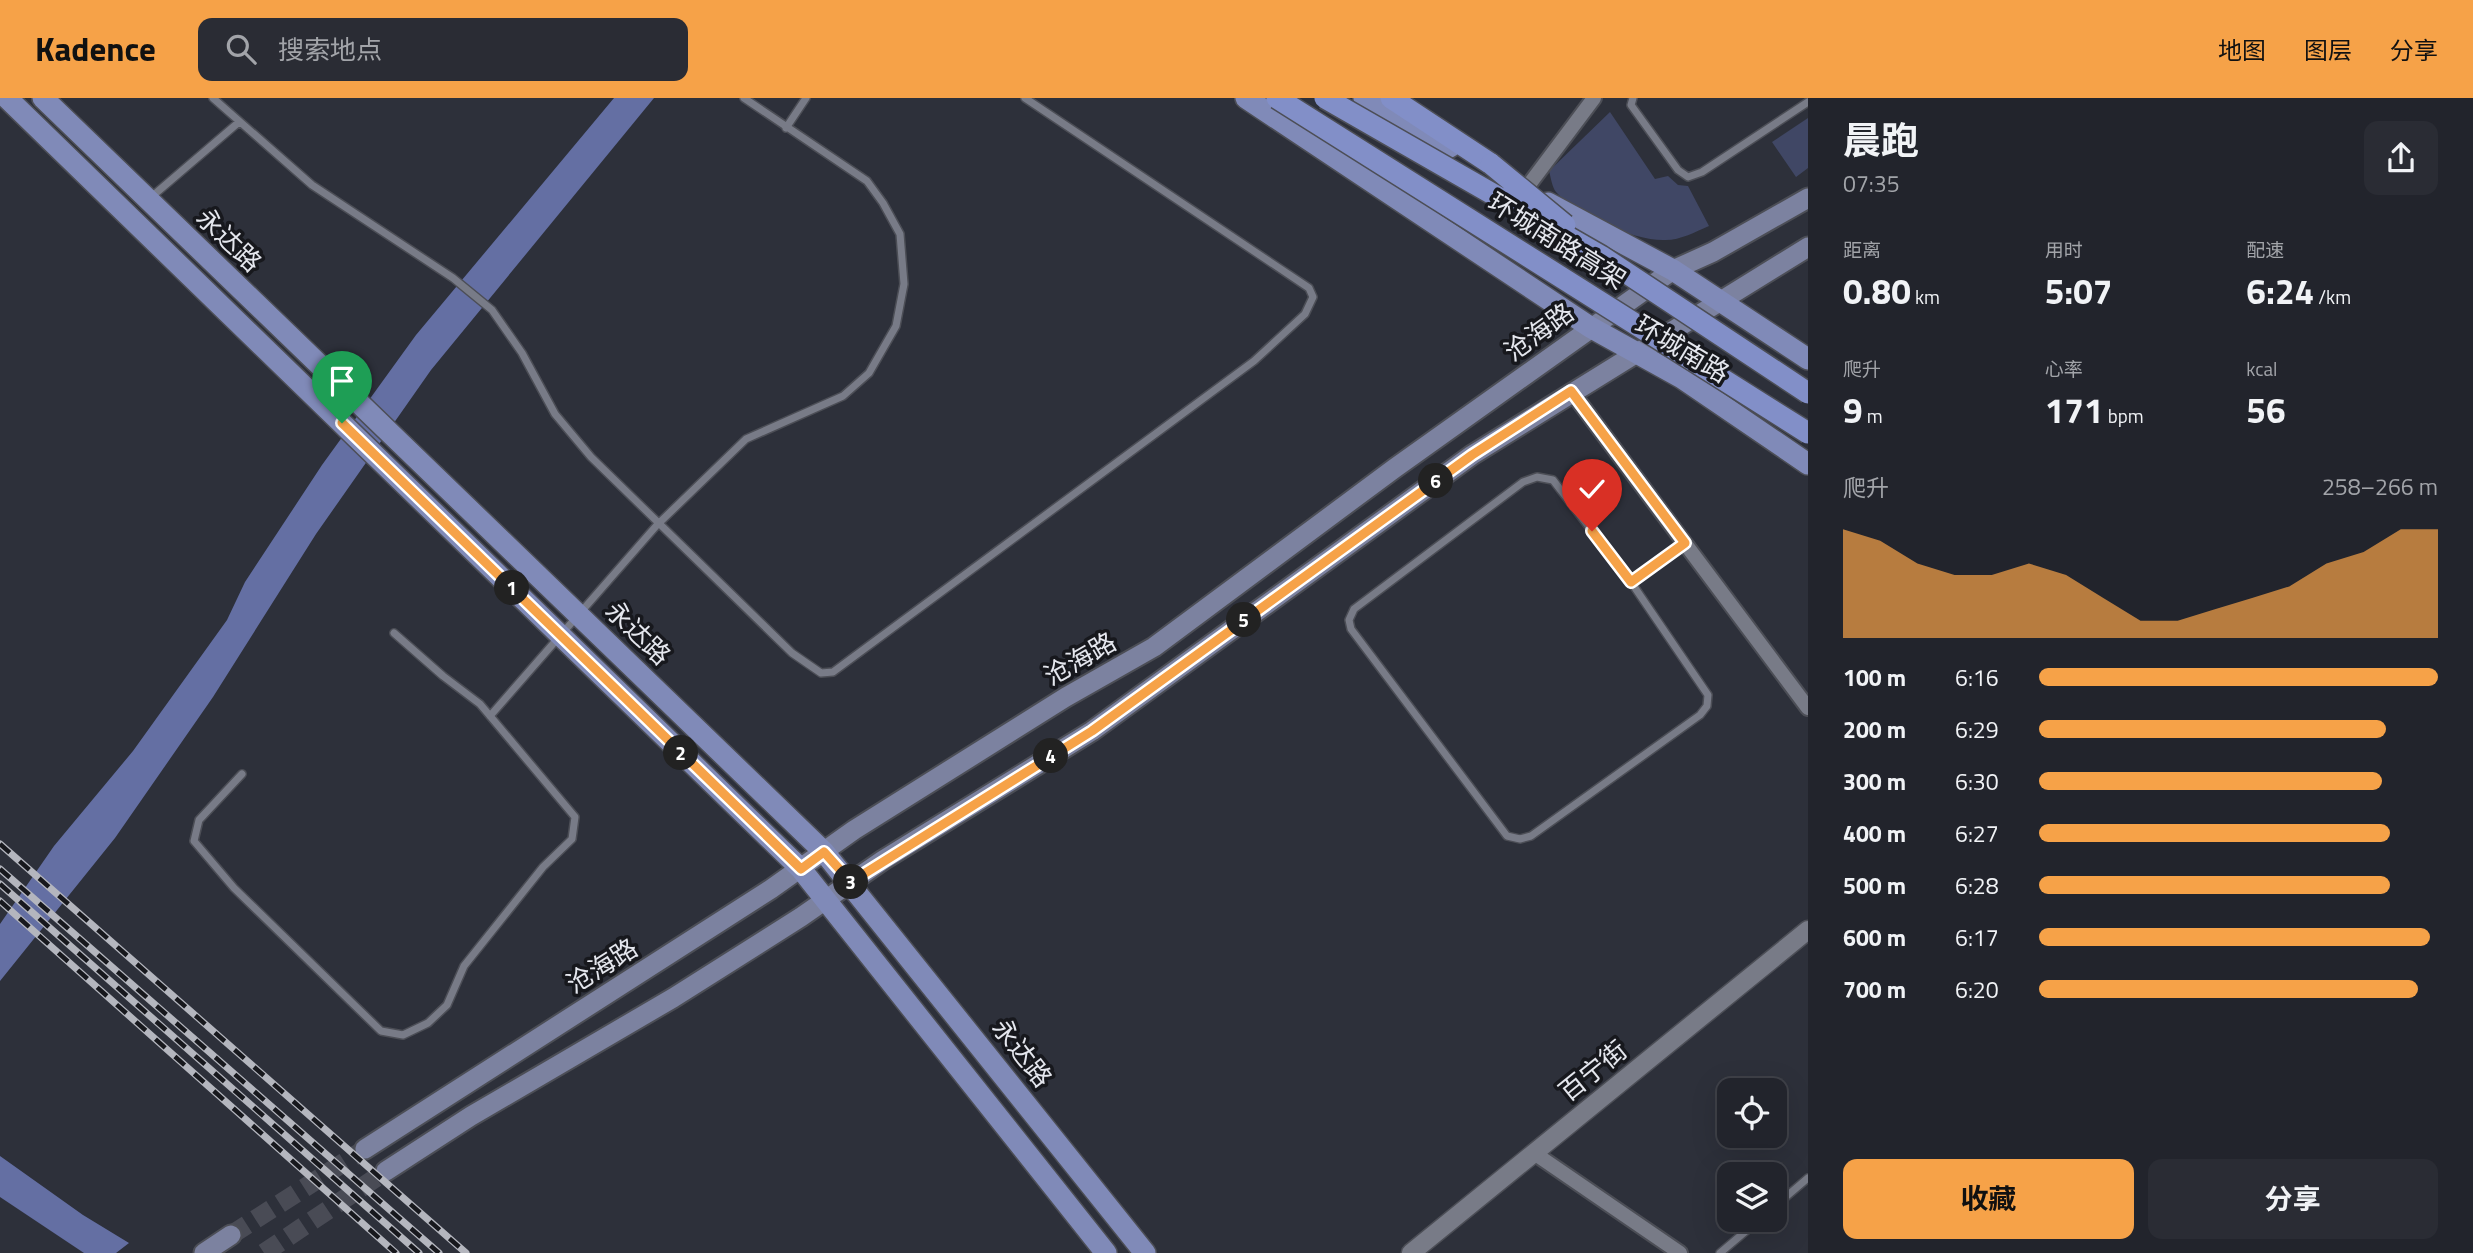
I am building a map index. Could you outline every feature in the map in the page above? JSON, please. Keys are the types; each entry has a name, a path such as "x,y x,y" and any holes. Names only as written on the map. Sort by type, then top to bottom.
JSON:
{"highway":[{"name":"环城南路高架","path":"1276,98 1808,433"},
{"name":"环城南路高架","path":"1325,98 1601,256 1808,393"},
{"path":"1391,98 1491,164 1601,256"}],"main road":[{"name":"永达路","path":"7,98 801,869 1106,1253"},
{"name":"永达路","path":"43,98 824,852 851,882 1145,1253"},
{"name":"环城南路","path":"1246,98 1590,327 1639,353 1808,464"},
{"path":"1364,98 1673,270 1808,359"},
{"name":"沧海路","path":"365,1149 1066,697 1154,646 1590,327 1673,270 1713,252 1808,198"},
{"path":"386,1171 471,1116 673,998 851,882 1092,731 1472,455 1571,391 1639,353 1720,299 1808,247"},
{"path":"204,1253 231,1235"}],"street":[{"path":"1525,190 1594,98"},
{"path":"1571,391 1808,708"},
{"name":"百宁街","path":"1411,1253 1808,930"},
{"path":"1534,1153 1679,1253"}],"lane":[{"path":"213,98 312,185 453,278 492,310 522,353 555,414 591,457 657,525 792,653 821,673 833,672 1254,361 1305,314 1313,297 1309,288 1026,98"},
{"path":"490,716 657,525 746,439 843,396 869,373 896,326 904,284 900,234 883,203 867,181 744,98"},
{"path":"786,128 806,98"},
{"path":"1633,98 1631,105 1678,170 1688,177 1702,172 1808,102"},
{"path":"147,200 239,122"},
{"path":"1537,477 1553,480 1631,582 1708,695 1707,706 1700,715 1531,836 1520,839 1507,836 1351,629 1349,620 1354,609 1523,482 1537,477"},
{"path":"1631,582 1685,543"},
{"path":"242,774 199,820 194,841 234,888 381,1031 403,1035 428,1023 447,1005 464,966 543,866 572,839 575,817 490,716 394,633"},
{"path":"1787,1196 1808,1178"},
{"path":"1720,1253 1745,1232"}],"shaded area":[{"path":"614,98 654,98 431,370 316,534 213,697 115,838 0,981 0,924 54,846 133,751 227,620 245,582 322,465 416,335"},
{"path":"1610,112 1655,179 1668,176 1678,185 1688,186 1709,226 1687,236 1669,240 1636,236 1590,217 1556,192 1549,171"},
{"path":"1808,118 1808,168 1796,177 1772,142"},
{"path":"0,1156 83,1215 129,1243 116,1253 84,1253 0,1197"}],"tunnel":[{"path":"231,1235 365,1149"},
{"path":"264,1253 386,1171"}],"railway":[{"path":"0,844 466,1253"},
{"path":"0,869 439,1253"},
{"path":"0,884 419,1253"},
{"path":"0,901 396,1253"}],"route":[{"path":"342,423 801,869 824,852 851,882 1092,731 1472,455 1571,391 1685,543 1631,582 1592,531"}]}
